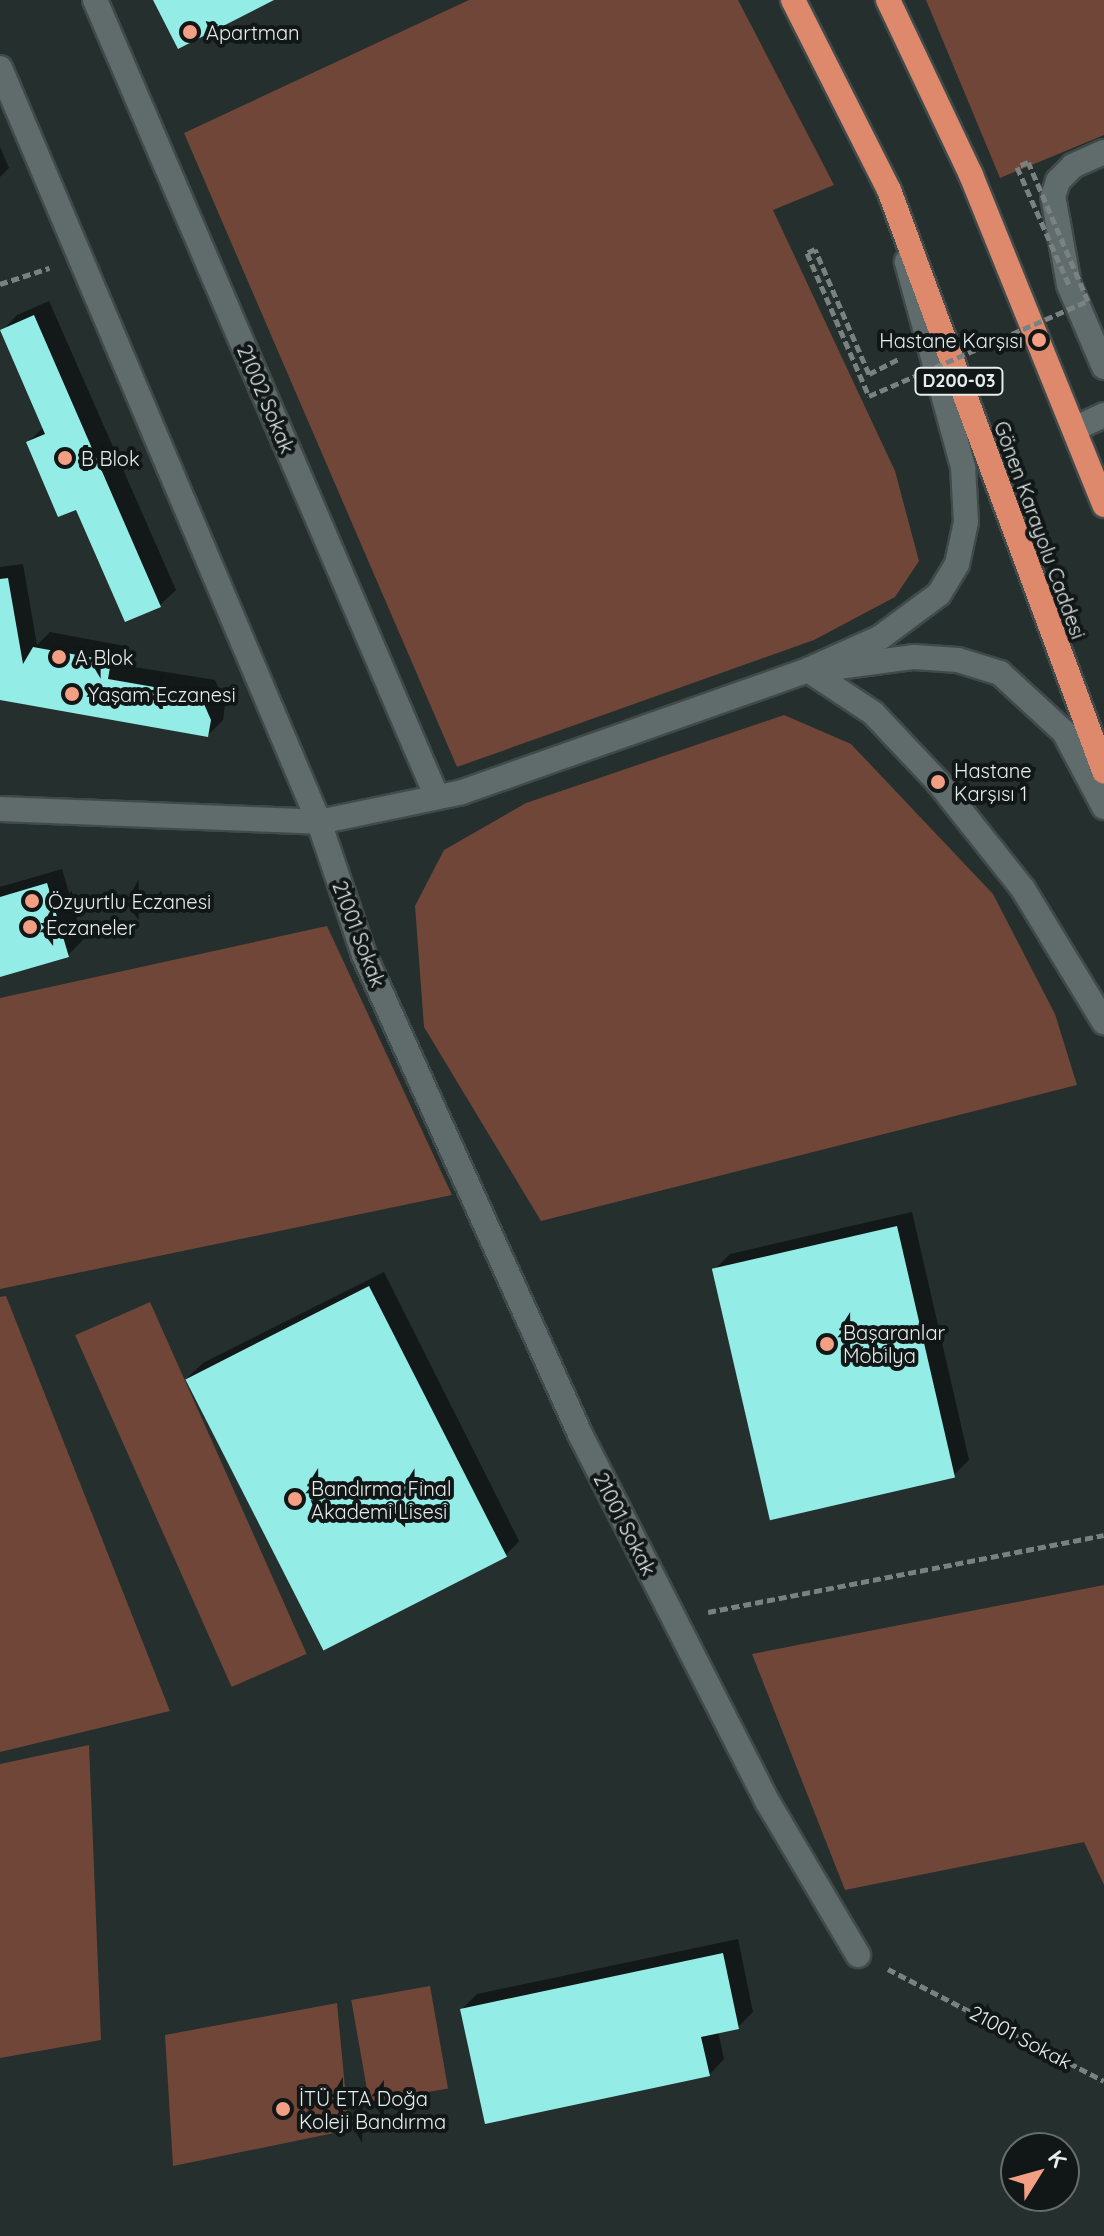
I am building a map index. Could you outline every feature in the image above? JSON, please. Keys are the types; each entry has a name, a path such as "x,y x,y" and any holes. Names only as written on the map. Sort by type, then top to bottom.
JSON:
{"highway":[{"name":"Gönen Karayolu Caddesi","path":"793,0 889,190 1104,771"},
{"path":"888,0 971,175 1104,505"}],"street":[{"name":"21002 Sokak","path":"95,0 437,797"},
{"path":"0,68 319,822"},
{"path":"1104,152 1073,166 1058,181 1053,196 1069,285 1104,367"},
{"path":"0,809 319,822 437,797 808,670 881,637 939,594 957,564 966,522 963,467 889,190"},
{"path":"1074,429 1104,415"},
{"path":"808,670 914,657 958,660 1000,673 1064,732 1104,807"},
{"path":"808,670 873,713 938,782 1023,889 1104,1022"},
{"name":"21001 Sokak","path":"319,822 371,969 581,1436 767,1801 858,1955"}],"path":[{"path":"869,374 815,249 807,253 869,396 1088,301 1028,162 1017,167 1069,285"},
{"path":"0,284 80,258"},
{"path":"674,1619 1104,1535"},
{"name":"21001 Sokak","path":"858,1955 1104,2081"}],"shaded area":[{"path":"469,0 738,0 834,185 773,210 895,471 919,561 895,597 814,640 457,767 184,133"},
{"path":"926,0 1104,0 1104,135 1000,178"},
{"path":"784,715 851,744 993,894 1055,1014 1077,1085 541,1221 424,1027 415,906 444,850 526,803"},
{"path":"327,926 452,1195 0,1289 0,998"},
{"path":"6,1296 170,1711 0,1752 0,1297"},
{"path":"150,1302 307,1654 232,1687 75,1335"},
{"path":"1104,1585 1104,1885 1084,1842 845,1890 752,1654"},
{"path":"89,1745 101,2040 0,2058 0,1764"},
{"path":"430,1986 448,2088 369,2102 351,2000"},
{"path":"337,2003 349,2130 173,2166 165,2035"}],"building":[{"name":"Apartman","path":"153,0 274,0 178,49"},
{"name":"B Blok","path":"34,315 161,607 125,622 76,510 58,517 26,442 45,434 0,330"},
{"name":"A Blok","path":"8,578 23,664 33,647 111,661 108,679 200,695 211,720 208,737 0,700 0,579"},
{"name":"Eczaneler","path":"47,883 69,957 0,977 0,897"},
{"name":"Başaranlar Mobilya","path":"897,1226 955,1477 770,1520 712,1269"},
{"name":"Bandırma Final Akademi Lisesi","path":"369,1286 507,1557 323,1650 185,1380"},
{"name":"İTÜ ETA Doğa Koleji Bandırma","path":"723,1953 739,2029 701,2037 710,2076 485,2124 460,2009"}],"place":[{"name":"Apartman","path":"190,32"},
{"name":"Hastane Karşısı","path":"1039,340"},
{"name":"B Blok","path":"65,458"},
{"name":"A Blok","path":"59,657"},
{"name":"Yaşam Eczanesi","path":"72,694"},
{"name":"Hastane Karşısı 1","path":"938,782"},
{"name":"Özyurtlu Eczanesi","path":"32,901"},
{"name":"Eczaneler","path":"30,927"},
{"name":"Başaranlar Mobilya","path":"827,1344"},
{"name":"Bandırma Final Akademi Lisesi","path":"295,1499"},
{"name":"İTÜ ETA Doğa Koleji Bandırma","path":"283,2109"}]}
